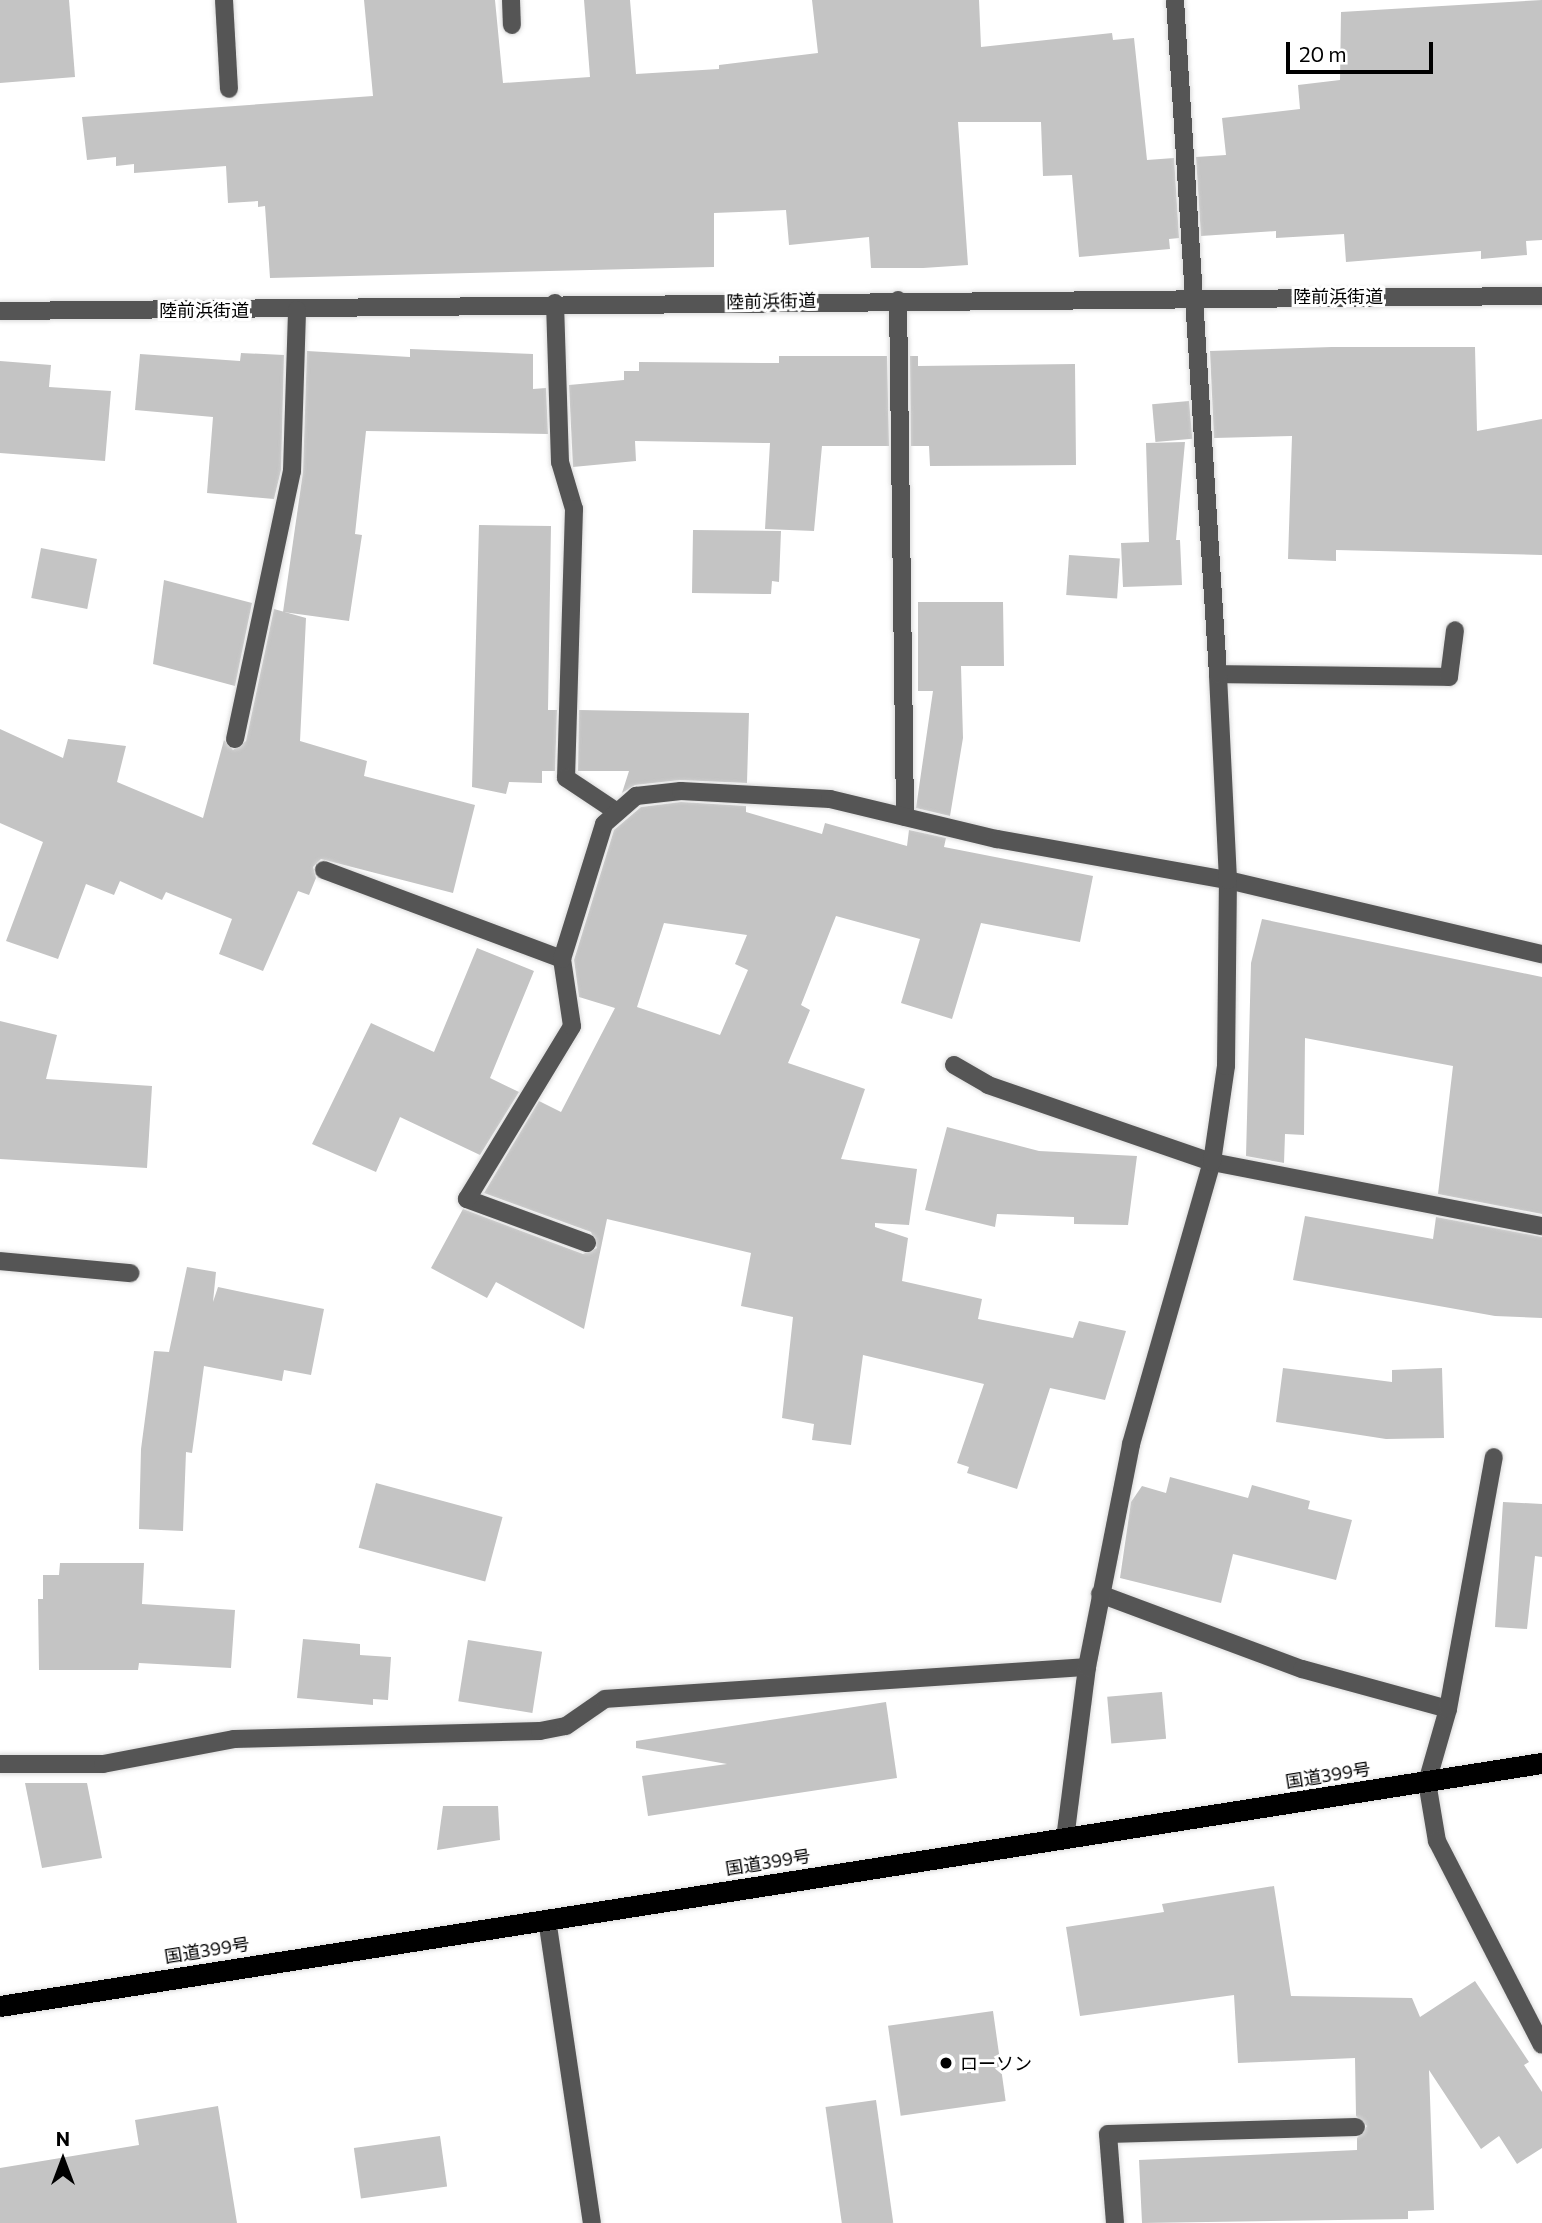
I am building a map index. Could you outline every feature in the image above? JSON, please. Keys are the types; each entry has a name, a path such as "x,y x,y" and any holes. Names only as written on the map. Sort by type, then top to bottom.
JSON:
{"highway":[{"name":"国道399号","path":"0,2006 1542,1763"}],"street":[{"path":"224,0 229,89"},
{"path":"511,0 512,25"},
{"path":"1065,1839 1087,1667 1131,1444 1212,1162 1226,1066 1227,880 1218,674 1175,0"},
{"name":"陸前浜街道","path":"0,311 297,310 555,303 1542,296"},
{"path":"898,300 905,817"},
{"path":"555,303 560,461 574,509 566,778 617,812"},
{"path":"235,739 292,471 297,310"},
{"path":"1218,674 1449,677 1455,630"},
{"path":"587,1242 467,1199 572,1026 562,959 604,824 636,796 681,791 830,799 997,839 1227,880 1542,954"},
{"path":"324,870 562,959"},
{"path":"954,1065 988,1085 1212,1162 1542,1226"},
{"path":"0,1261 130,1273"},
{"path":"1494,1457 1448,1709 1427,1782 1437,1841 1542,2045"},
{"path":"1100,1594 1302,1669 1448,1709"},
{"path":"0,1764 103,1764 234,1739 540,1731 566,1726 605,1699 1087,1667"},
{"path":"547,1919 592,2223"},
{"path":"1115,2223 1108,2134 1356,2127"}],"building":[{"path":"0,0 69,0 75,77 0,83"},
{"path":"364,0 495,0 503,83 590,77 584,0 630,0 636,74 719,69 719,65 818,53 812,0 979,0 981,47 1112,33 1113,40 1134,38 1147,160 1174,158 1179,238 1169,239 1170,249 1079,257 1072,175 1043,176 1041,122 958,122 968,265 923,268 871,268 869,237 789,245 786,210 714,213 714,267 270,278 265,206 258,207 258,201 228,203 226,166 134,173 134,164 116,166 116,157 87,160 82,117 373,96"},
{"path":"1542,0 1542,240 1526,241 1527,255 1481,259 1481,251 1346,262 1344,234 1276,238 1276,231 1201,236 1196,157 1226,155 1222,118 1300,109 1298,85 1340,80 1341,12"},
{"path":"1332,347 1475,347 1477,431 1542,419 1542,555 1336,550 1336,561 1288,559 1292,436 1214,438 1210,351"},
{"path":"410,349 533,354 533,389 546,388 548,434 366,431 355,534 362,535 349,621 283,612 303,472 307,351 410,357"},
{"path":"241,353 284,355 281,470 274,499 207,493 213,417 135,410 140,354 240,361"},
{"path":"779,356 887,356 889,446 822,446 814,531 765,529 770,443 635,441 636,461 573,467 569,385 624,380 624,371 639,371 639,362 779,363"},
{"path":"910,356 918,356 918,366 1075,364 1076,465 930,466 929,446 911,446"},
{"path":"0,361 51,365 49,387 111,391 105,461 0,453"},
{"path":"1189,401 1192,439 1155,442 1152,404"},
{"path":"1185,442 1176,540 1180,540 1182,585 1123,587 1121,543 1149,542 1146,443"},
{"path":"479,525 551,526 548,710 557,710 555,771 542,771 542,783 509,782 506,794 472,787"},
{"path":"693,530 781,531 779,582 772,581 771,594 692,593"},
{"path":"41,548 97,559 87,609 31,598"},
{"path":"1069,555 1120,559 1117,598 1066,595"},
{"path":"164,580 252,603 235,686 153,664"},
{"path":"918,602 1003,602 1004,666 961,666 963,738 950,816 916,808 933,691 918,691"},
{"path":"274,609 306,618 300,741 367,761 364,776 475,805 453,893 321,859 313,867 316,878 309,895 298,891 263,971 219,954 232,919 166,892 162,900 120,881 114,895 86,884 58,959 6,941 43,842 0,823 0,729 63,758 68,739 126,746 117,782 203,818 224,740 233,750 246,741"},
{"path":"579,710 749,713 747,783 680,780 635,785 622,793 629,771 578,771"},
{"path":"681,802 746,806 746,812 822,834 825,823 907,846 909,830 946,838 944,847 1093,876 1080,942 981,923 952,1019 901,1003 920,939 836,916 801,1005 810,1010 788,1063 865,1089 841,1159 917,1169 909,1225 875,1223 875,1227 908,1238 902,1281 982,1299 978,1319 1073,1338 1079,1321 1126,1331 1105,1400 1050,1388 1017,1489 967,1473 969,1467 957,1463 984,1384 863,1355 851,1445 812,1440 814,1424 782,1418 793,1317 741,1306 751,1253 607,1219 584,1329 496,1282 487,1298 431,1268 463,1209 583,1254 597,1248 591,1232 484,1193 539,1101 561,1112 615,1008 579,997 574,960 614,830 641,807","holes":["664,923 747,935 735,964 748,970 720,1035 637,1007"]},
{"path":"1262,919 1542,977 1542,1214 1438,1194 1453,1066 1305,1038 1304,1135 1285,1134 1284,1163 1246,1156 1251,963"},
{"path":"477,948 534,971 490,1078 519,1092 480,1155 400,1117 376,1172 312,1144 371,1023 434,1052"},
{"path":"0,1021 57,1035 46,1079 152,1086 147,1168 0,1159"},
{"path":"947,1127 1039,1151 1137,1156 1128,1225 1074,1224 1074,1217 997,1214 995,1227 925,1210"},
{"path":"1305,1216 1433,1239 1436,1217 1542,1237 1542,1318 1495,1316 1293,1280"},
{"path":"187,1267 216,1272 213,1302 218,1287 324,1309 311,1375 284,1370 282,1381 204,1366 192,1453 186,1452 183,1531 139,1529 141,1449 154,1351 169,1352"},
{"path":"1283,1368 1392,1382 1392,1370 1442,1368 1444,1438 1386,1439 1276,1422"},
{"path":"1170,1477 1248,1498 1252,1485 1310,1501 1308,1509 1352,1520 1336,1580 1233,1554 1221,1603 1120,1578 1131,1502 1142,1486 1166,1493"},
{"path":"376,1483 503,1517 485,1582 359,1548"},
{"path":"1503,1502 1542,1504 1542,1557 1535,1556 1527,1629 1495,1627"},
{"path":"60,1563 144,1563 142,1604 235,1610 231,1668 139,1663 138,1670 39,1670 38,1599 43,1599 43,1575 59,1575"},
{"path":"303,1639 360,1644 360,1655 391,1657 388,1700 373,1699 373,1705 297,1698"},
{"path":"468,1640 542,1652 532,1713 458,1701"},
{"path":"1162,1692 1166,1739 1111,1744 1107,1697"},
{"path":"886,1702 897,1778 648,1816 642,1776 727,1764 636,1748 636,1741"},
{"path":"25,1783 87,1783 102,1858 42,1868"},
{"path":"443,1806 498,1806 500,1840 437,1850"},
{"path":"1274,1886 1291,1996 1412,1998 1420,2017 1475,1981 1529,2062 1524,2065 1542,2092 1542,2148 1517,2164 1499,2136 1481,2149 1429,2070 1434,2210 1408,2211 1408,2219 1142,2223 1139,2160 1357,2150 1357,2138 1367,2126 1356,2116 1355,2058 1238,2063 1234,1995 1080,2016 1066,1927 1164,1912 1162,1904"},
{"name":"ローソン","path":"993,2011 1006,2101 901,2116 888,2026"},
{"path":"876,2100 893,2223 842,2223 825,2107"},
{"path":"218,2106 237,2223 0,2223 0,2168 139,2145 135,2120"},
{"path":"440,2136 447,2187 361,2199 354,2148"}],"place":[{"name":"ローソン","path":"946,2063"}]}
